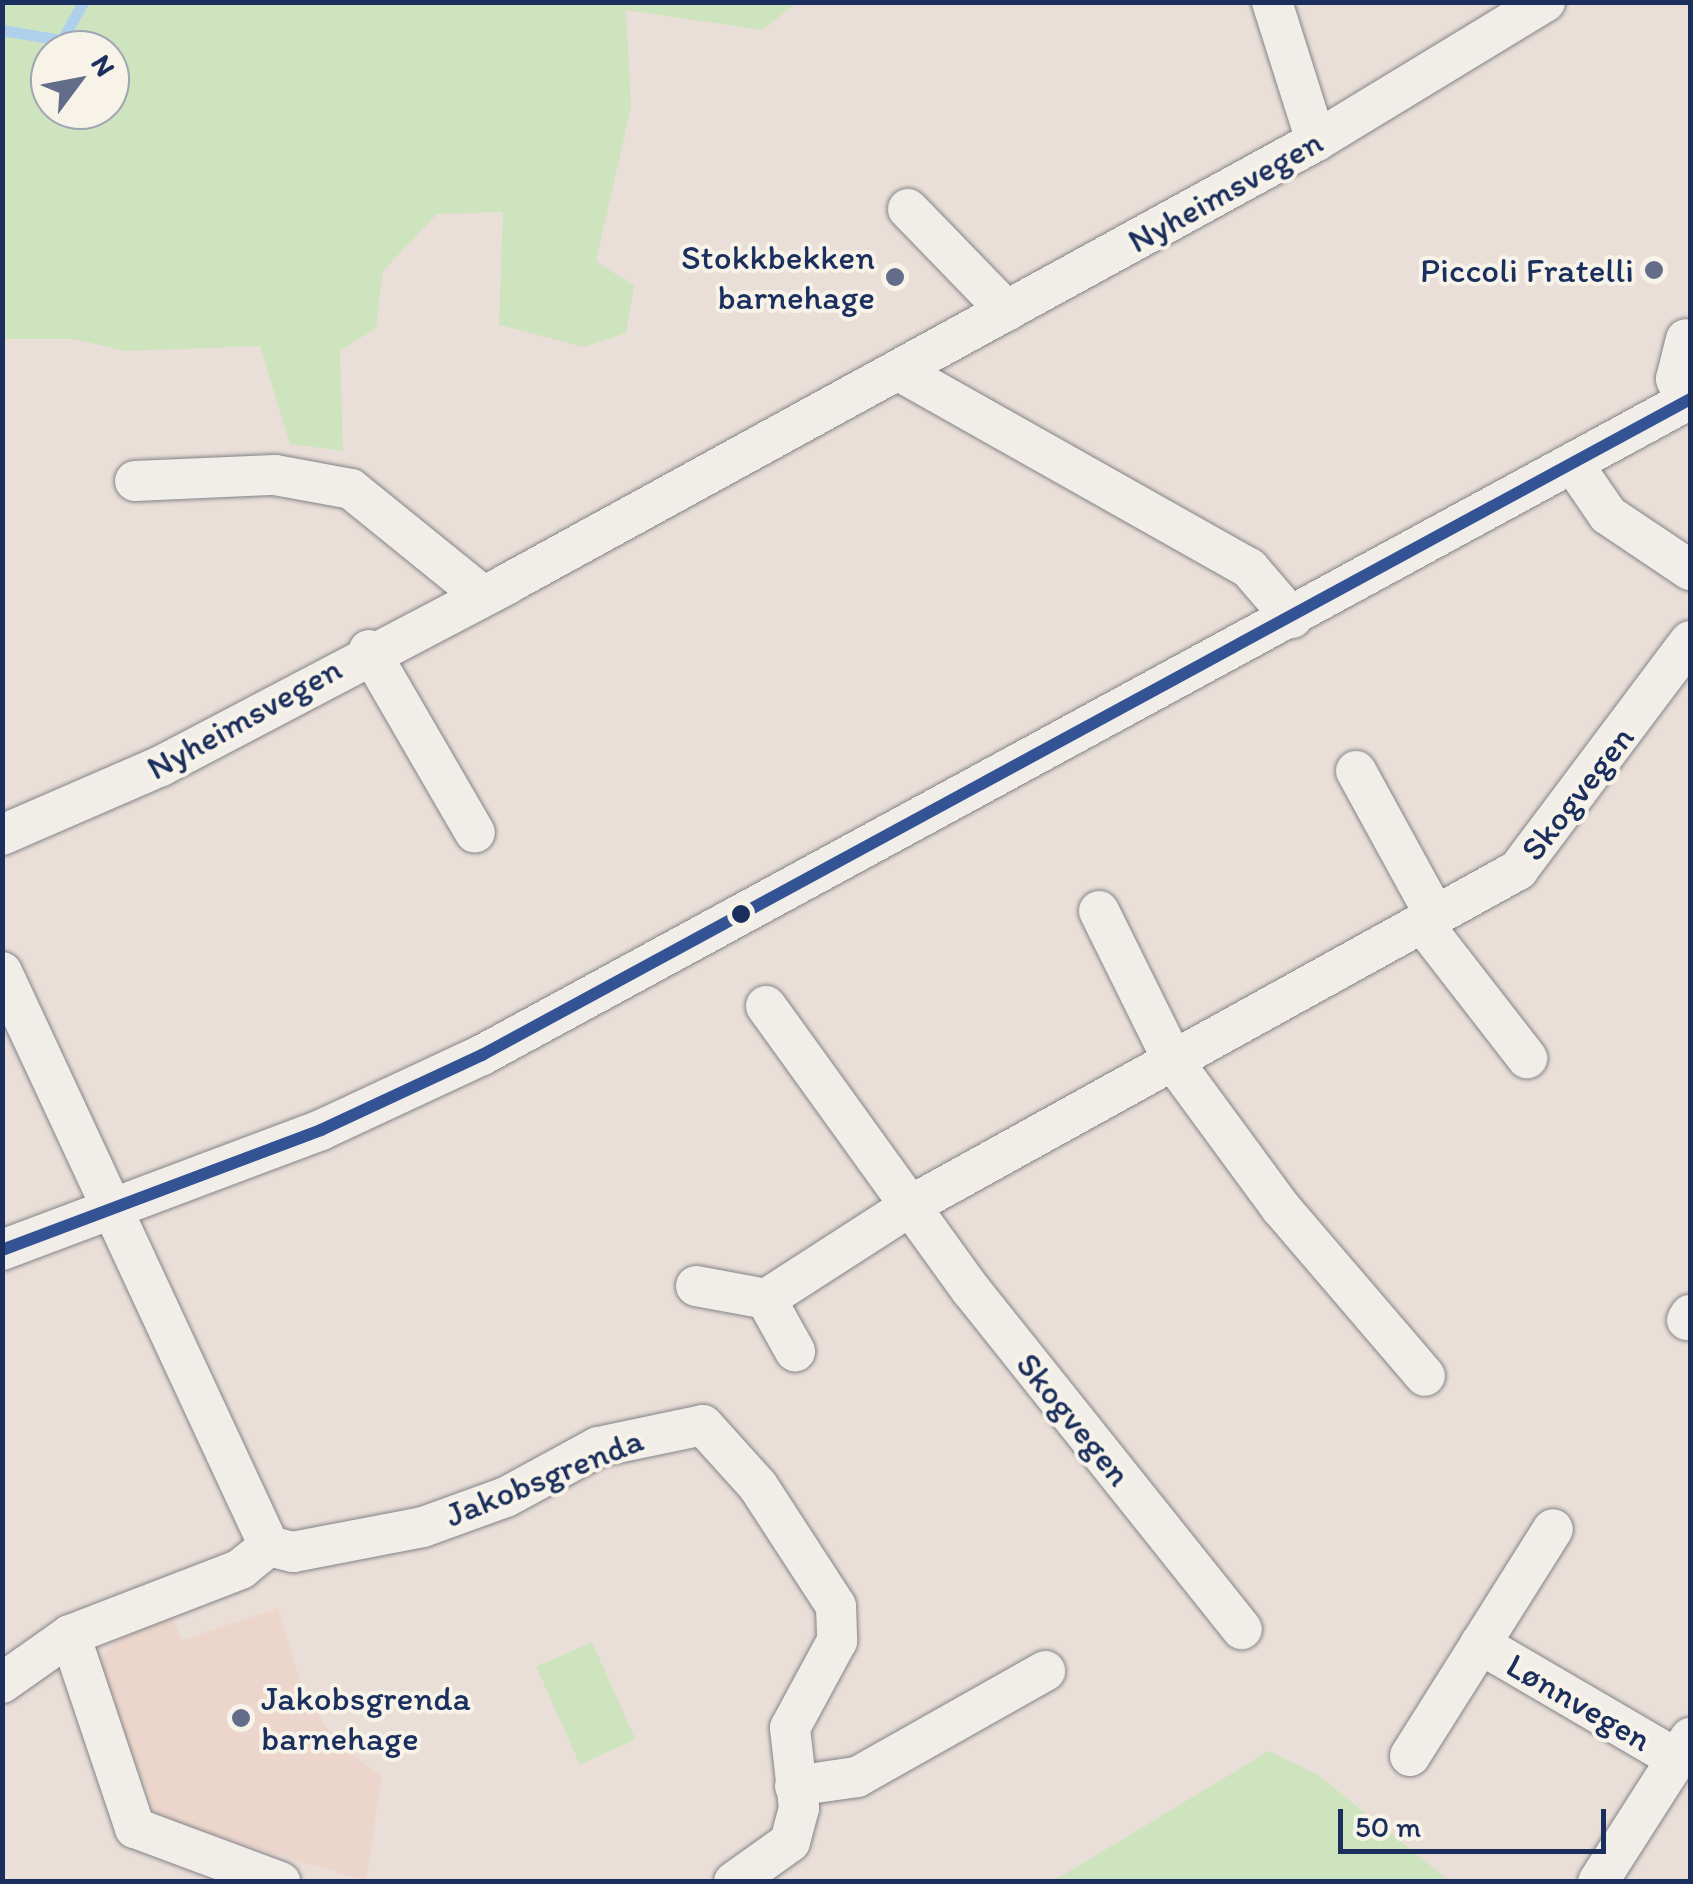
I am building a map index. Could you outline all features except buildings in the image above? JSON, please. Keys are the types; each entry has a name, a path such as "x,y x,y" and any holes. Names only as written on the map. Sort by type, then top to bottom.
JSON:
{"street":[{"path":"1272,2 1316,141"},
{"name":"Nyheimsvegen","path":"2,835 161,766 369,650 483,596 1316,141 1546,2"},
{"path":"908,209 1007,311"},
{"path":"2,1250 322,1130 464,1064 1292,618 1688,401 1676,379 1686,339"},
{"path":"900,371 1264,578 1292,618"},
{"path":"1574,464 1608,515 1690,570"},
{"path":"135,481 275,475 350,489 483,596"},
{"name":"Skogvegen","path":"766,1300 916,1203 1518,870 1690,641"},
{"path":"369,650 475,833"},
{"path":"1356,770 1430,920 1527,1058"},
{"path":"1099,911 1173,1061 1281,1208 1424,1376"},
{"path":"2,972 117,1204 269,1546 241,1569 70,1635 2,1682"},
{"name":"Skogvegen","path":"766,1006 916,1203 971,1290 1242,1629"},
{"path":"696,1286 766,1300 794,1351"},
{"name":"Jakobsgrenda","path":"269,1546 293,1552 422,1527 506,1497 598,1447 703,1425 758,1486 836,1606 837,1641 790,1728 795,1786 790,1842 734,1882"},
{"name":"Lønnvegen","path":"1410,1756 1553,1529"},
{"path":"70,1635 135,1828 280,1882"},
{"name":"Lønnvegen","path":"1480,1644 1684,1749 1598,1882"},
{"path":"795,1786 857,1777 1045,1671"}],"shaded area":[{"path":"278,1608 305,1696 339,1745 382,1776 366,1881 158,1819 98,1663 117,1639 171,1615 182,1640"}],"green space":[{"path":"3,2 796,3 762,30 626,10 631,107 596,261 634,286 626,333 584,347 499,325 503,212 437,214 383,271 376,328 340,351 343,451 290,444 260,346 125,351 74,339 3,339"},
{"path":"592,1642 636,1740 580,1765 536,1667"},
{"path":"1269,1751 1318,1775 1450,1881 1053,1881"}],"waterway":[{"path":"2,30 62,40 83,2"}],"transit line":[{"path":"2,1250 321,1130 482,1055 1690,399"}],"place":[{"name":"Piccoli Fratelli","path":"1654,270"},
{"name":"Stokkbekken barnehage","path":"895,277"},
{"name":"Jakobsgrenda barnehage","path":"241,1718"}]}
